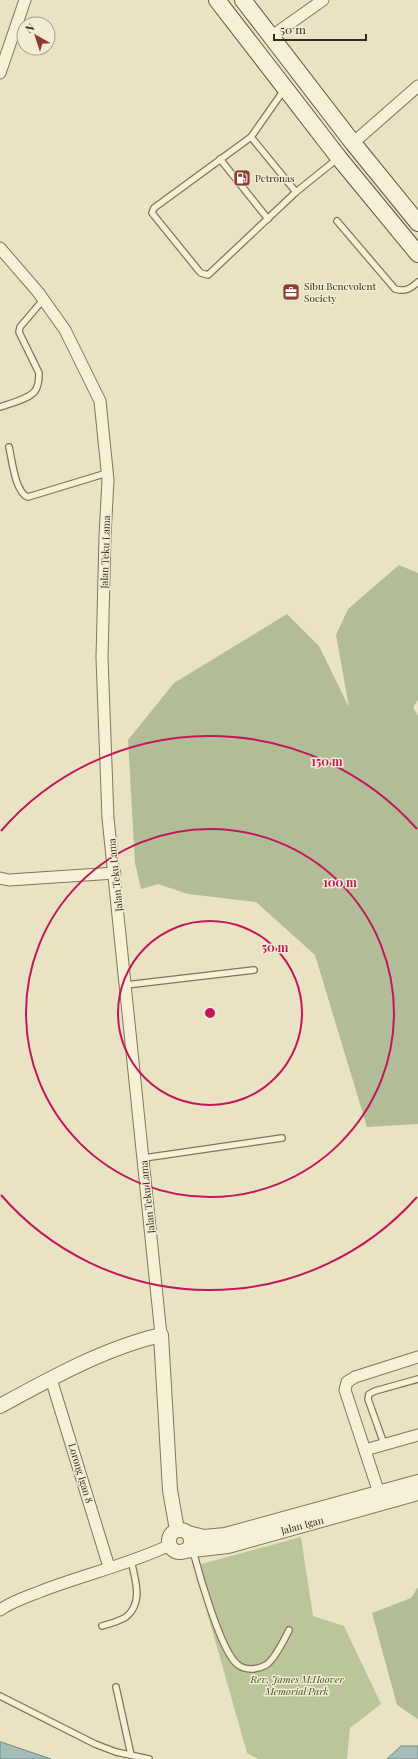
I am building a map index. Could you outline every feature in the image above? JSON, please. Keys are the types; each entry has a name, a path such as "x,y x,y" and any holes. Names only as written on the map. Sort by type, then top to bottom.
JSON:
{"main road":[{"path":"217,0 339,158 418,254"},
{"path":"244,0 353,143 418,223"}],"street":[{"path":"0,73 25,0"},
{"path":"272,36 323,0"},
{"path":"353,143 418,86"},
{"name":"Jalan Teku Lama","path":"0,248 18,267 65,330 100,401 108,473 102,658 108,818 115,873 161,1335 170,1490 182,1531"},
{"path":"0,878 9,880 115,873"},
{"path":"0,1406 51,1379 134,1341 161,1335"},
{"path":"379,1493 345,1390 347,1382 355,1377 418,1357"},
{"name":"Lorong Igan 8","path":"51,1379 109,1567"},
{"path":"365,1450 418,1435"},
{"name":"Jalan Igan","path":"182,1531 204,1537 225,1535 418,1482"},
{"name":"Jalan Igan","path":"189,1551 228,1546 418,1493"},
{"path":"182,1531 190,1535 191,1543 189,1551 174,1550 170,1545 171,1535 182,1531"},
{"path":"0,1610 19,1600 52,1587 151,1554 170,1545"}],"lane":[{"path":"285,88 251,137 154,208 152,213 199,271 205,275 208,275 296,192 339,158"},
{"path":"251,137 296,192"},
{"path":"220,159 268,219"},
{"path":"337,221 395,289 402,291 410,289 418,282"},
{"path":"0,407 21,400 34,391 39,380 39,373 19,332 20,327 43,300"},
{"path":"9,447 18,488 24,496 28,497 108,473"},
{"path":"126,985 254,970"},
{"path":"144,1158 282,1138"},
{"path":"384,1444 368,1399 369,1394 418,1379"},
{"path":"189,1551 224,1648 237,1665 252,1670 266,1665 279,1649 289,1630"},
{"path":"102,1626 125,1617 135,1606 138,1592 131,1560"},
{"path":"116,1687 131,1755"},
{"path":"0,1696 95,1744 116,1752 149,1759"}],"green space":[{"path":"399,565 418,573 418,700 413,707 418,716 418,1124 367,1127 315,955 256,902 188,894 158,884 141,889 135,863 128,740 174,683 287,614 319,646 349,707 336,635 348,609"},
{"name":"Rev. James M.Hoover Memorial Park","path":"301,1537 313,1616 344,1626 381,1704 350,1728 347,1759 258,1759 247,1753 194,1566"},
{"path":"418,1587 418,1719 397,1705 372,1613 411,1598"}],"water":[{"path":"1,1742 51,1759 0,1759"},
{"path":"401,1746 418,1746 418,1759 387,1759"}],"place":[{"name":"Petronas","path":"242,178"},
{"name":"Sibu Benevolent Society","path":"291,292"}]}
